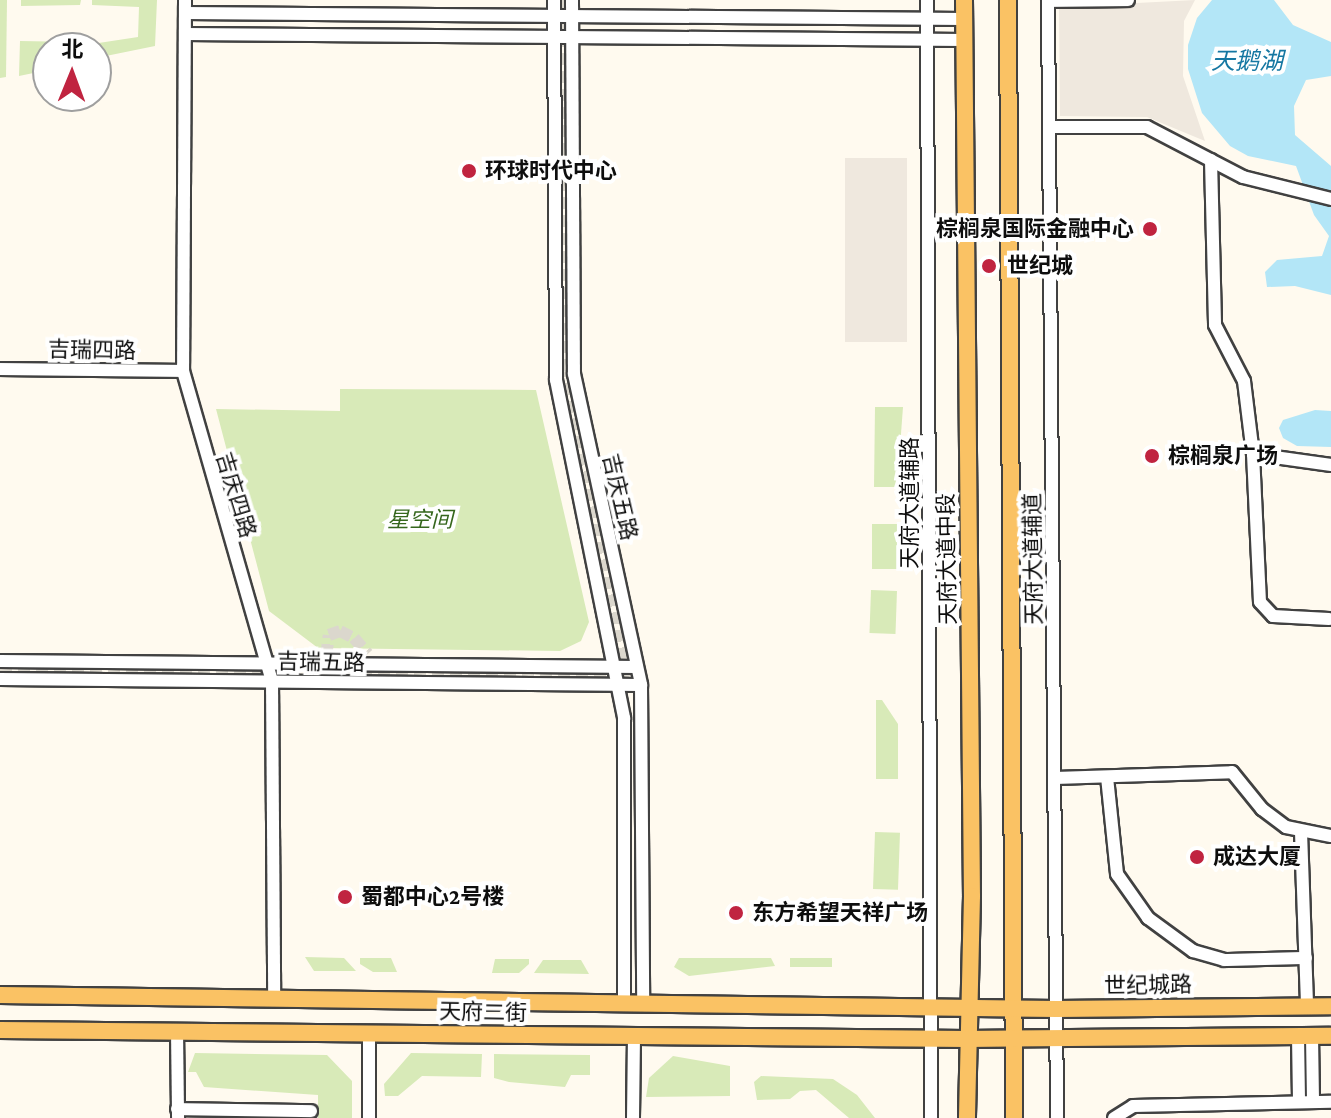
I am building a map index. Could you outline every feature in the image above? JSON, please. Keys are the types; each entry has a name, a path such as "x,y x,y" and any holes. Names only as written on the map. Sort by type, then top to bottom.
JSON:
{"main road":[{"name":"天府大道中段","path":"964,0 972,881 966,1006 967,1118"},
{"path":"1008,0 1014,1118"},
{"name":"天府二街","path":"0,995 966,1006"},
{"name":"世纪城路","path":"966,1006 1057,1009 1331,1006"},
{"name":"天府二街","path":"0,1030 966,1039"},
{"path":"966,1039 1331,1036"}],"street":[{"name":"天府大道辅路","path":"927,0 930,1005"},
{"path":"1048,0 1128,0"},
{"name":"天府大道辅道","path":"1048,0 1057,1118"},
{"path":"185,6 572,7 964,19"},
{"name":"吉庆四路","path":"185,6 183,371 272,681 274,998"},
{"name":"吉庆五路","path":"554,7 556,380 624,718 624,1002"},
{"name":"吉庆五路","path":"572,7 575,392 641,685 643,1002"},
{"path":"185,34 964,40"},
{"path":"1049,127 1147,127 1211,160 1302,196 1331,199"},
{"path":"1211,160 1215,325 1244,381 1253,454 1260,602 1273,616 1329,619"},
{"name":"吉瑞四路","path":"0,369 183,371"},
{"path":"1253,454 1331,465"},
{"name":"吉瑞五路","path":"0,661 266,663 368,659 637,667"},
{"name":"吉瑞五路","path":"0,679 641,685"},
{"path":"1055,778 1232,772 1262,809 1301,832 1331,836"},
{"path":"1107,777 1117,874 1148,918 1193,951 1224,960 1306,958"},
{"path":"1301,832 1307,1005"},
{"path":"930,1005 931,1118"},
{"path":"177,1031 178,1114 311,1111"},
{"path":"369,1033 369,1118"},
{"path":"633,1118 634,1036"},
{"path":"1305,1036 1306,1102"},
{"path":"1114,1118 1133,1106 1331,1102"}],"green space":[{"path":"0,0 7,0 6,77 0,78"},
{"path":"21,0 81,0 80,5 21,6"},
{"path":"92,0 157,0 155,46 112,55 112,41 138,37 139,7 92,5"},
{"path":"20,41 32,41 32,73 19,76"},
{"name":"星空间","path":"340,389 536,390 589,622 581,641 560,651 318,648 269,611 216,409 340,411"},
{"path":"875,407 903,407 897,487 874,487"},
{"path":"872,524 898,524 898,569 872,569"},
{"path":"871,590 897,591 895,634 869,633"},
{"path":"876,700 882,700 898,724 898,779 876,779"},
{"path":"875,832 900,833 898,890 873,889"},
{"path":"305,957 344,958 356,971 314,971"},
{"path":"360,958 391,958 397,972 373,972 360,964"},
{"path":"679,958 771,958 775,966 689,976 674,967"},
{"path":"790,958 832,958 832,967 790,967"},
{"path":"495,959 529,959 529,964 519,973 492,973"},
{"path":"543,960 581,960 589,974 534,973"},
{"path":"195,1053 327,1055 352,1081 352,1118 318,1118 318,1095 204,1087 196,1072 188,1072"},
{"path":"411,1053 482,1054 481,1077 422,1076 398,1096 385,1096 384,1084"},
{"path":"494,1054 590,1055 590,1075 571,1075 565,1087 509,1082 494,1078"},
{"path":"673,1056 730,1066 730,1096 646,1097 649,1078"},
{"path":"761,1076 833,1079 857,1095 875,1118 849,1118 816,1090 800,1091 790,1099 757,1100 754,1082"}],"shaded area":[{"path":"1195,0 1184,21 1183,76 1205,141 1147,117 1060,116 1059,7"},
{"path":"845,158 907,158 907,342 845,342"}],"water":[{"name":"天鹅湖","path":"1212,0 1274,0 1293,25 1331,42 1331,76 1306,80 1294,106 1295,135 1331,166 1331,295 1295,286 1267,287 1265,272 1277,260 1322,256 1329,236 1314,215 1296,166 1248,156 1230,146 1202,113 1188,69 1188,45 1197,18"},
{"path":"1315,410 1331,411 1331,447 1297,446 1283,438 1279,428 1283,420"}],"tunnel":[{"path":"0,671 627,677 565,371 563,0"},
{"path":"324,674 329,635 340,631 354,638 368,654"}],"place":[{"name":"环球时代中心","path":"469,171"},
{"name":"棕榈泉国际金融中心","path":"1150,229"},
{"name":"世纪城","path":"989,266"},
{"name":"棕榈泉广场","path":"1152,456"},
{"name":"成达大厦","path":"1197,857"},
{"name":"蜀都中心2号楼","path":"345,897"},
{"name":"东方希望天祥广场","path":"736,913"}]}
